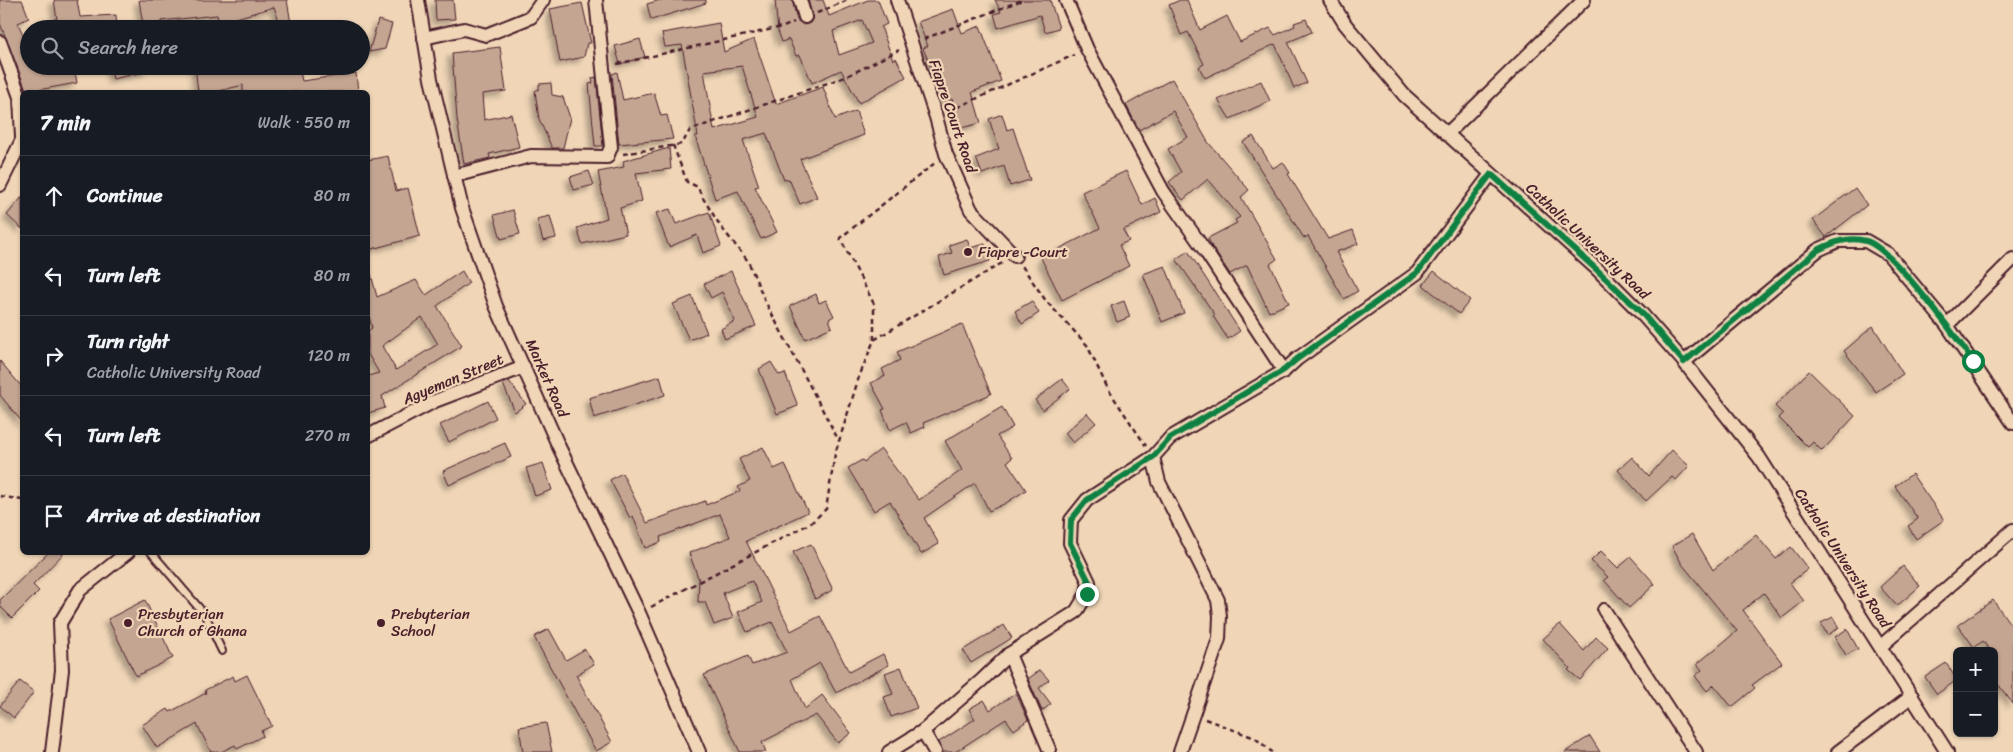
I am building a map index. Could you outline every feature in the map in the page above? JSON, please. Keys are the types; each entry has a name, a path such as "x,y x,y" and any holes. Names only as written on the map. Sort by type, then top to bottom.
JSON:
{"street":[{"name":"Market Road","path":"418,0 431,80 462,208 496,306 559,447 638,613 699,752"},
{"path":"424,38 464,29 486,35 531,17 543,0"},
{"path":"454,176 531,156 607,157 611,148 596,0"},
{"path":"800,0 805,17"},
{"name":"Fiapre Court Road","path":"897,0 936,117 946,154 970,210 1015,256"},
{"path":"1066,0 1087,49 1163,192 1206,252 1284,370"},
{"name":"Catholic University Road","path":"1330,0 1345,24 1404,95 1641,312 1684,362 1759,457 1947,752"},
{"path":"1447,134 1584,0"},
{"path":"0,42 20,97"},
{"path":"0,185 20,143"},
{"path":"889,752 923,730 982,680 1009,654 1076,612 1087,594 1089,582 1070,543 1071,520 1087,500 1153,457 1170,438 1284,370 1417,273 1491,174"},
{"path":"1684,362 1818,250 1838,240 1866,241 1888,254 1947,325 2013,423"},
{"path":"1947,325 2013,259"},
{"name":"Agyeman Street","path":"370,435 435,401 524,367"},
{"path":"1153,457 1159,482 1218,600 1220,616 1219,639 1180,752"},
{"path":"1880,646 2013,530"},
{"path":"52,752 62,670 60,623 80,590 124,555"},
{"path":"1604,610 1696,752"},
{"path":"1009,654 1049,749"},
{"path":"1838,752 1912,696"},
{"path":"923,730 935,752"}],"lane":[{"path":"154,555 205,615 222,651"}],"path":[{"path":"603,67 786,26 848,0"},
{"path":"607,157 682,144 690,130 844,77 912,44 1022,0"},
{"path":"936,117 1087,49"},
{"path":"673,146 687,182 698,187 701,196 721,227 748,261 766,301 839,441"},
{"path":"638,613 811,523 826,509 835,454 859,377 874,340 874,304 840,238 946,154"},
{"path":"874,340 1015,256 1046,301 1087,345 1108,389 1153,457"},
{"path":"0,496 20,500"},
{"path":"1193,715 1255,738 1272,752"}],"building":[{"path":"0,0 22,0 29,18 20,20 18,23 20,28 20,74 0,23"},
{"path":"54,0 77,0 80,17 116,15 116,20 54,20 57,19"},
{"path":"139,0 287,0 290,20 279,20 274,7 229,20 218,20 217,15 170,20 142,20"},
{"path":"435,0 453,0 455,19 436,20"},
{"path":"660,0 706,0 706,3 651,20 647,4"},
{"path":"775,0 792,0 797,20 804,25 810,23 813,18 808,0 823,0 829,16 868,0 878,0 887,24 881,27 893,60 896,58 906,77 859,103 841,70 812,83 800,55 796,56 789,39 782,42 778,31","holes":["862,20 872,43 839,55 833,31"]},
{"path":"995,0 1050,0 1059,28 1045,32 1040,15 998,28 994,14 1001,12"},
{"path":"1180,0 1187,0 1200,30 1227,16 1240,42 1270,28 1275,35 1295,26 1294,23 1306,19 1312,32 1288,42 1307,83 1294,88 1275,44 1205,78 1199,67 1204,64 1188,32 1181,35 1169,5"},
{"path":"582,3 591,43 587,43 584,57 560,62 550,9"},
{"path":"953,9 962,33 980,26 1001,81 972,92 981,123 961,128 952,99 945,103 923,48 928,46 918,22"},
{"path":"378,20 392,24 385,49 370,52"},
{"path":"719,23 724,52 754,39 776,104 823,87 835,119 856,111 864,135 800,159 817,197 800,204 789,179 784,180 766,133 743,140 759,186 755,187 777,232 761,239 738,191 715,199 695,136 698,136 682,45 665,47 662,33","holes":["742,66 758,117 714,130 704,71"]},
{"path":"640,39 645,57 620,64 615,46"},
{"path":"500,47 506,91 482,94 484,120 511,114 519,147 489,154 490,158 464,164 457,119 452,53"},
{"path":"617,72 623,100 654,93 661,116 667,115 673,139 619,144 612,74"},
{"path":"20,75 76,75 77,83 38,90 26,90"},
{"path":"112,75 130,75 113,79"},
{"path":"196,75 301,75 302,81 342,75 356,75 358,90 243,90 243,85 223,90 198,90"},
{"path":"596,77 603,146 595,146 589,84 593,83 592,78"},
{"path":"1172,79 1208,142 1249,190 1241,197 1277,259 1270,264 1289,303 1269,312 1247,265 1230,274 1212,247 1208,238 1237,223 1235,220 1240,217 1208,179 1183,200 1169,182 1181,172 1168,149 1188,137 1173,111 1139,130 1126,105"},
{"path":"1261,81 1270,101 1230,119 1218,100"},
{"path":"551,83 552,95 563,97 570,118 563,148 552,148 539,119 535,91 539,89 539,84"},
{"path":"1002,114 1007,130 1013,128 1030,180 1010,186 1004,166 982,174 976,158 999,149 989,119"},
{"path":"1253,136 1273,168 1283,162 1290,173 1288,174 1328,239 1353,230 1358,244 1336,252 1358,291 1344,299 1308,236 1304,238 1243,142"},
{"path":"669,148 671,169 636,173 642,201 620,208 626,234 582,244 577,228 607,218 598,172 624,167 623,161"},
{"path":"388,156 396,191 408,188 420,236 370,249 370,160"},
{"path":"589,171 594,185 574,190 570,177"},
{"path":"1126,171 1142,205 1155,198 1161,212 1123,230 1129,241 1119,245 1129,266 1062,300 1041,258 1100,228 1082,192"},
{"path":"1855,188 1867,205 1826,237 1813,220"},
{"path":"20,199 20,227 7,215"},
{"path":"670,209 676,224 709,212 721,246 703,253 697,235 669,247 656,213"},
{"path":"513,210 520,234 501,239 494,215"},
{"path":"550,216 556,238 543,241 537,219"},
{"path":"967,239 970,248 985,244 990,261 944,275 939,257 952,253 949,245"},
{"path":"1188,251 1240,331 1228,339 1213,316 1215,315 1176,259"},
{"path":"1165,266 1184,313 1162,322 1143,274"},
{"path":"462,271 469,283 437,306 462,346 382,396 385,408 370,412 370,375 379,373 370,357 370,330 372,328 370,320 370,274 377,297 416,280 426,295","holes":["422,317 438,344 396,370 382,346"]},
{"path":"731,271 756,326 725,339 721,329 735,321 722,292 711,298 704,284"},
{"path":"1434,271 1470,300 1459,314 1423,285"},
{"path":"816,294 819,303 826,300 834,316 829,319 832,327 805,339 790,306"},
{"path":"692,296 707,333 689,340 673,304"},
{"path":"1032,301 1039,313 1022,324 1015,311"},
{"path":"1124,301 1130,317 1117,322 1111,306"},
{"path":"962,324 991,394 923,423 925,427 911,433 906,422 890,430 882,410 885,409 871,383 885,376 882,369 900,360 897,352"},
{"path":"1873,326 1903,374 1876,392 1844,351"},
{"path":"0,361 20,385 20,420 0,395"},
{"path":"771,362 779,375 785,373 798,406 777,414 759,369"},
{"path":"1809,371 1855,416 1822,451 1813,442 1808,447 1779,418 1783,414 1775,406"},
{"path":"660,376 665,395 594,418 589,398"},
{"path":"1062,379 1070,389 1043,410 1035,400"},
{"path":"509,381 526,404 515,412 503,384"},
{"path":"488,401 496,418 449,442 440,425"},
{"path":"1002,407 1013,427 997,436 1012,458 1007,462 1026,490 989,511 975,483 924,518 939,544 921,554 890,501 874,511 848,468 862,460 864,462 881,449 919,500 962,470 945,441"},
{"path":"1087,413 1096,423 1073,443 1065,433"},
{"path":"505,443 511,457 449,485 443,471"},
{"path":"763,447 774,469 785,464 808,512 746,541 791,631 820,616 849,672 883,654 889,665 836,693 820,663 792,679 805,709 822,695 851,733 838,743 816,715 762,742 766,752 740,752 704,675 748,656 752,665 787,652 772,622 747,632 738,612 762,602 752,581 723,593 733,618 714,625 705,602 698,602 699,580 689,553 730,537 720,514 660,537 661,542 645,548 633,516 630,518 610,480 622,473 647,523 705,501 706,505 740,491 738,487 750,481 739,459"},
{"path":"1672,450 1689,466 1676,480 1672,477 1646,501 1618,470 1632,457 1649,476"},
{"path":"543,463 552,490 535,496 526,468"},
{"path":"1912,474 1944,520 1916,539 1908,526 1918,519 1895,486"},
{"path":"1692,534 1713,570 1756,535 1776,559 1791,547 1808,569 1790,583 1804,601 1782,618 1764,593 1743,610 1782,663 1752,685 1755,688 1732,707 1714,685 1707,691 1695,676 1702,670 1697,664 1737,631 1682,564 1672,546"},
{"path":"811,544 833,590 815,599 793,552"},
{"path":"1601,551 1618,568 1631,557 1655,584 1629,608 1604,580 1608,577 1591,561"},
{"path":"46,555 62,555 33,585 39,591 12,618 0,606 0,600"},
{"path":"1903,566 1920,586 1897,606 1880,587"},
{"path":"145,600 173,658 136,676 108,619"},
{"path":"1993,600 2013,628 2013,704 1998,684 1998,647 1987,647 1983,641 1974,647 1958,625"},
{"path":"1833,617 1839,628 1827,635 1821,623"},
{"path":"1560,624 1584,651 1596,637 1608,648 1580,680 1568,670 1570,668 1543,639"},
{"path":"1004,625 1012,638 971,663 963,650"},
{"path":"549,629 566,660 585,649 594,664 576,675 612,742 596,751 534,637"},
{"path":"1847,629 1858,649 1846,655 1835,637"},
{"path":"1946,663 1953,674 1953,683 1937,694 1925,677"},
{"path":"901,667 917,708 891,717 884,697 893,694 885,673"},
{"path":"1040,670 1049,680 1039,688 1051,704 1042,711 1028,679"},
{"path":"247,675 272,726 261,731 263,736 237,749 235,745 221,752 211,752 197,724 157,748 142,725 168,709 170,712 206,693 205,690 233,676 235,681"},
{"path":"20,681 34,692 14,718 0,706"},
{"path":"1016,693 1028,720 1014,730 1006,719 955,752 943,752 939,742 975,719 969,709 984,700 990,710"},
{"path":"546,723 552,752 523,752 519,727"},
{"path":"1590,736 1600,752 1565,752"}],"place":[{"name":"Fiapre -Court","path":"968,252"},
{"name":"Presbyterian Church of Ghana","path":"128,623"},
{"name":"Prebyterian School","path":"381,623"}],"route":[{"path":"1087,594 1089,582 1070,543 1071,520 1087,500 1153,457 1170,438 1284,370 1417,273 1491,174 1641,312 1684,362 1818,250 1838,240 1866,241 1888,254 1947,325 1973,361"}]}
